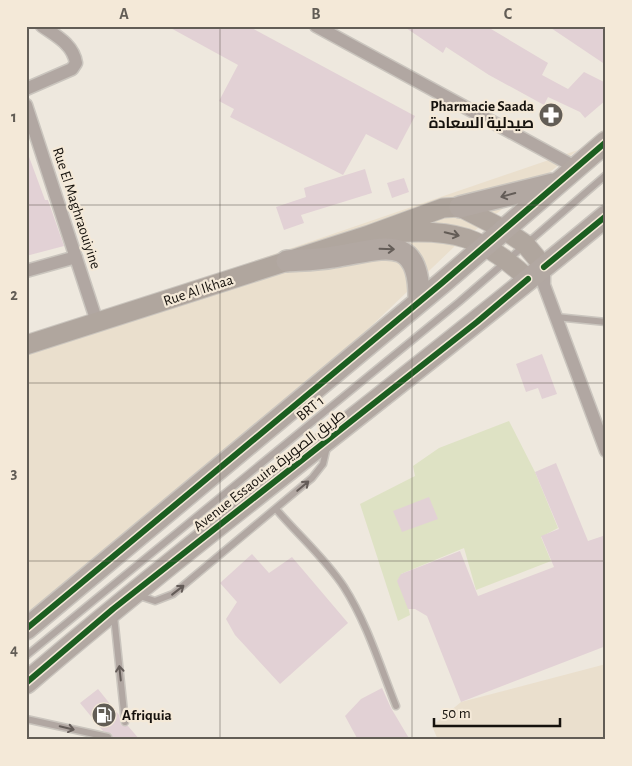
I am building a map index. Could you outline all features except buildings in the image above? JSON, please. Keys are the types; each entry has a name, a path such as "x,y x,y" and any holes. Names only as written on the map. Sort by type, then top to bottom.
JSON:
{"main road":[{"path":"503,230 606,142"},
{"path":"460,207 555,184"},
{"name":"Avenue Essaouira طريق الصويرة","path":"26,682 328,438 477,322 539,277 606,216"},
{"name":"Avenue Essaouira طريق الصويرة","path":"26,629 503,230"},
{"path":"287,261 332,258 391,248 403,252 412,261 417,273 419,300"}],"street":[{"path":"26,89 72,69 76,63 72,51 65,42 42,26"},
{"path":"316,26 575,167"},
{"name":"Rue El Maghraouiyine","path":"26,105 97,322"},
{"path":"460,207 525,244 556,317 606,451"},
{"name":"Rue Al Ikhaa","path":"26,345 369,235 442,208 460,207"},
{"name":"Rue Al Ikhaa","path":"369,235 423,230 450,232 484,245 539,277"},
{"path":"26,271 76,257"}],"lane":[{"name":"BRT 1","path":"26,656 459,302 606,175"},
{"path":"556,317 606,322"},
{"path":"134,594 155,601 173,594 319,472 326,457 328,438"},
{"path":"276,509 321,557 343,585 360,614 396,706"},
{"path":"114,609 125,722"},
{"path":"26,719 108,737"}],"shaded area":[{"path":"578,150 455,246 227,464 26,628 26,339"},
{"path":"606,664 606,740 438,740 432,726 461,702"}],"green space":[{"path":"509,421 535,472 558,528 541,537 551,561 476,590 464,548 401,574 410,615 398,621 360,504 415,476 413,466 439,448"}],"cycle path":[{"path":"26,629 442,283 606,142"},
{"path":"544,267 606,216"},
{"path":"26,683 113,609 477,322 528,279"}],"place":[{"name":"Pharmacie Saada صيدلية السعادة","path":"551,115"},
{"name":"Afriquia","path":"104,715"}]}
